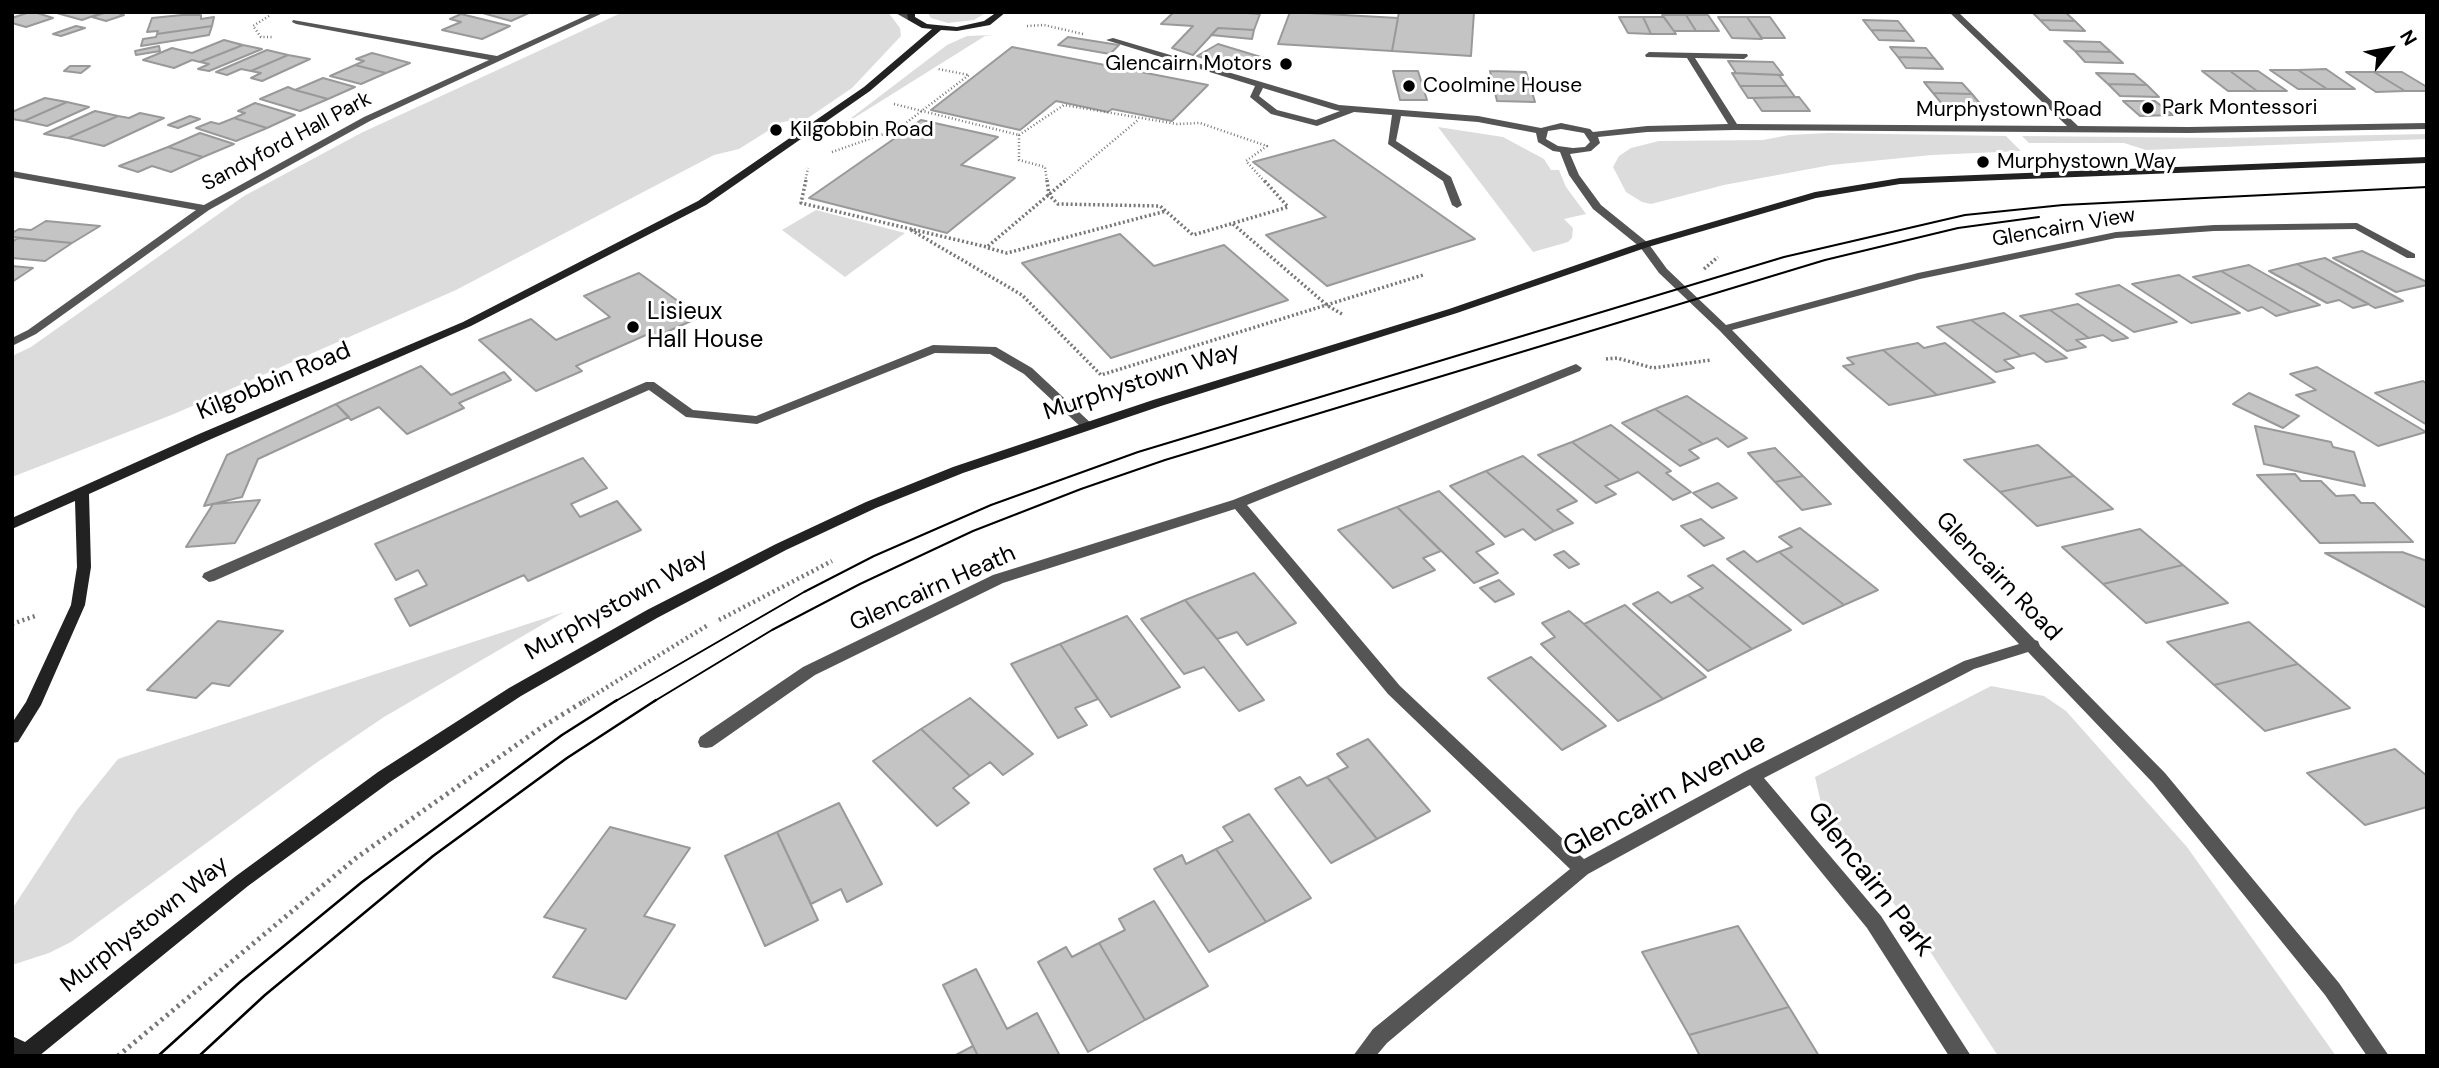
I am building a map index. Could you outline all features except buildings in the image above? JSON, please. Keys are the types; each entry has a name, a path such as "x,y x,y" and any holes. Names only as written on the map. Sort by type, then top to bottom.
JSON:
{"street":[{"name":"Sandyford Hall Park","path":"12,343 32,332 205,208 367,119 601,12"},
{"path":"898,12 911,15 925,26 939,28 973,27 997,18 1002,12"},
{"path":"1953,12 2074,128"},
{"path":"296,22 497,60"},
{"name":"Kilgobbin Road","path":"12,524 467,324 702,203 867,89 939,28"},
{"path":"1110,40 1260,86 1353,109 1471,118 1544,131"},
{"path":"1649,55 1744,56"},
{"path":"1689,55 1734,127"},
{"path":"1260,86 1254,97 1274,112 1317,123 1353,109"},
{"path":"1397,113 1391,142 1447,180 1457,205"},
{"name":"Murphystown Road","path":"1592,135 1647,129 1734,127 2188,130 2427,126"},
{"path":"1552,127 1570,127 1592,135 1595,139 1593,146 1581,151 1564,150 1544,143 1540,136 1544,131 1552,127"},
{"name":"Glencairn Road","path":"1564,150 1574,175 1597,207 1644,245 1663,271 1750,355 2159,778 2332,989 2379,1056"},
{"name":"Murphystown Way","path":"21,1051 253,873 384,777 515,692 652,614 781,547 871,505 958,470 1088,426 1453,311 1644,245 1789,201 1900,181 2427,160"},
{"path":"12,174 205,208"},
{"name":"Glencairn View","path":"1724,329 1919,276 2116,235 2214,228 2357,226 2411,256"},
{"path":"209,577 650,385 690,414 757,420 933,349 992,349 1028,371 1088,426"},
{"name":"Glencairn Heath","path":"706,742 809,671 998,579 1238,503 1576,368"},
{"path":"12,737 33,705 78,605 84,567 82,491"},
{"path":"1238,503 1394,690 1582,869"},
{"name":"Glencairn Avenue","path":"1363,1056 1380,1036 1582,869 1752,776 1969,665 2033,645"},
{"name":"Glencairn Park","path":"1752,776 1874,922 1962,1056"}],"path":[{"path":"275,14 253,26 261,37 282,37"},
{"path":"1035,17 1044,24 1085,34"},
{"path":"828,154 898,129 969,75 937,69"},
{"path":"886,102 1019,135 1064,105 1177,124 1200,122 1267,146 1246,161 1288,207 1193,235 1160,206 1058,204 1049,195 1045,167 1019,160 1019,135"},
{"path":"988,247 1139,119"},
{"path":"811,165 806,170 801,203 1007,253 1166,211"},
{"path":"1232,223 1328,306 1347,318"},
{"path":"907,228 1022,295 1101,376 1423,275"},
{"path":"1576,368 1617,358 1653,368 1750,355"}],"shaded area":[{"path":"623,12 888,12 900,28 901,36 852,88 808,118 782,122 739,149 714,155 456,290 174,414 12,477 12,356 31,347 244,196 361,133"},
{"path":"927,12 987,12 974,20 948,23 931,18"},
{"path":"993,35 985,36 838,128 947,45 967,36"},
{"path":"1438,127 1503,137 1544,159 1551,170 1559,170 1566,187 1586,214 1564,219 1573,228 1572,238 1568,242 1533,252"},
{"path":"1828,133 2006,136 2021,151 1932,155 1831,165 1724,185 1651,204 1626,192 1613,167 1619,156 1631,148 1659,141 1763,140 1789,135"},
{"path":"2427,134 2427,139 2146,150 2124,143 2029,143 2022,136 2223,138"},
{"path":"816,210 905,233 845,277 782,230"},
{"path":"564,612 384,717 316,763 71,942 49,953 12,965 12,909 77,810 118,759"},
{"path":"1991,686 2044,696 2066,711 2187,847 2336,1056 1998,1056 1922,939 1824,816 1815,777"}],"tram line":[{"path":"614,702 804,592 874,556 991,505 1138,452 1784,257 1965,215 2063,205 2427,187"},
{"path":"653,702 772,630 860,584 973,531 1081,489 1165,460 1825,260 1958,228 2039,217"},
{"path":"158,1056 240,982 362,882 562,735 617,700"},
{"path":"199,1056 265,995 433,856 567,758 656,700"}],"place":[{"name":"Glencairn Motors","path":"1286,64"},
{"name":"Coolmine House","path":"1409,86"},
{"name":"Park Montessori","path":"2148,108"},
{"name":"Kilgobbin Road","path":"776,130"},
{"name":"Murphystown Way","path":"1983,162"},
{"name":"Lisieux Hall House","path":"633,327"}]}
